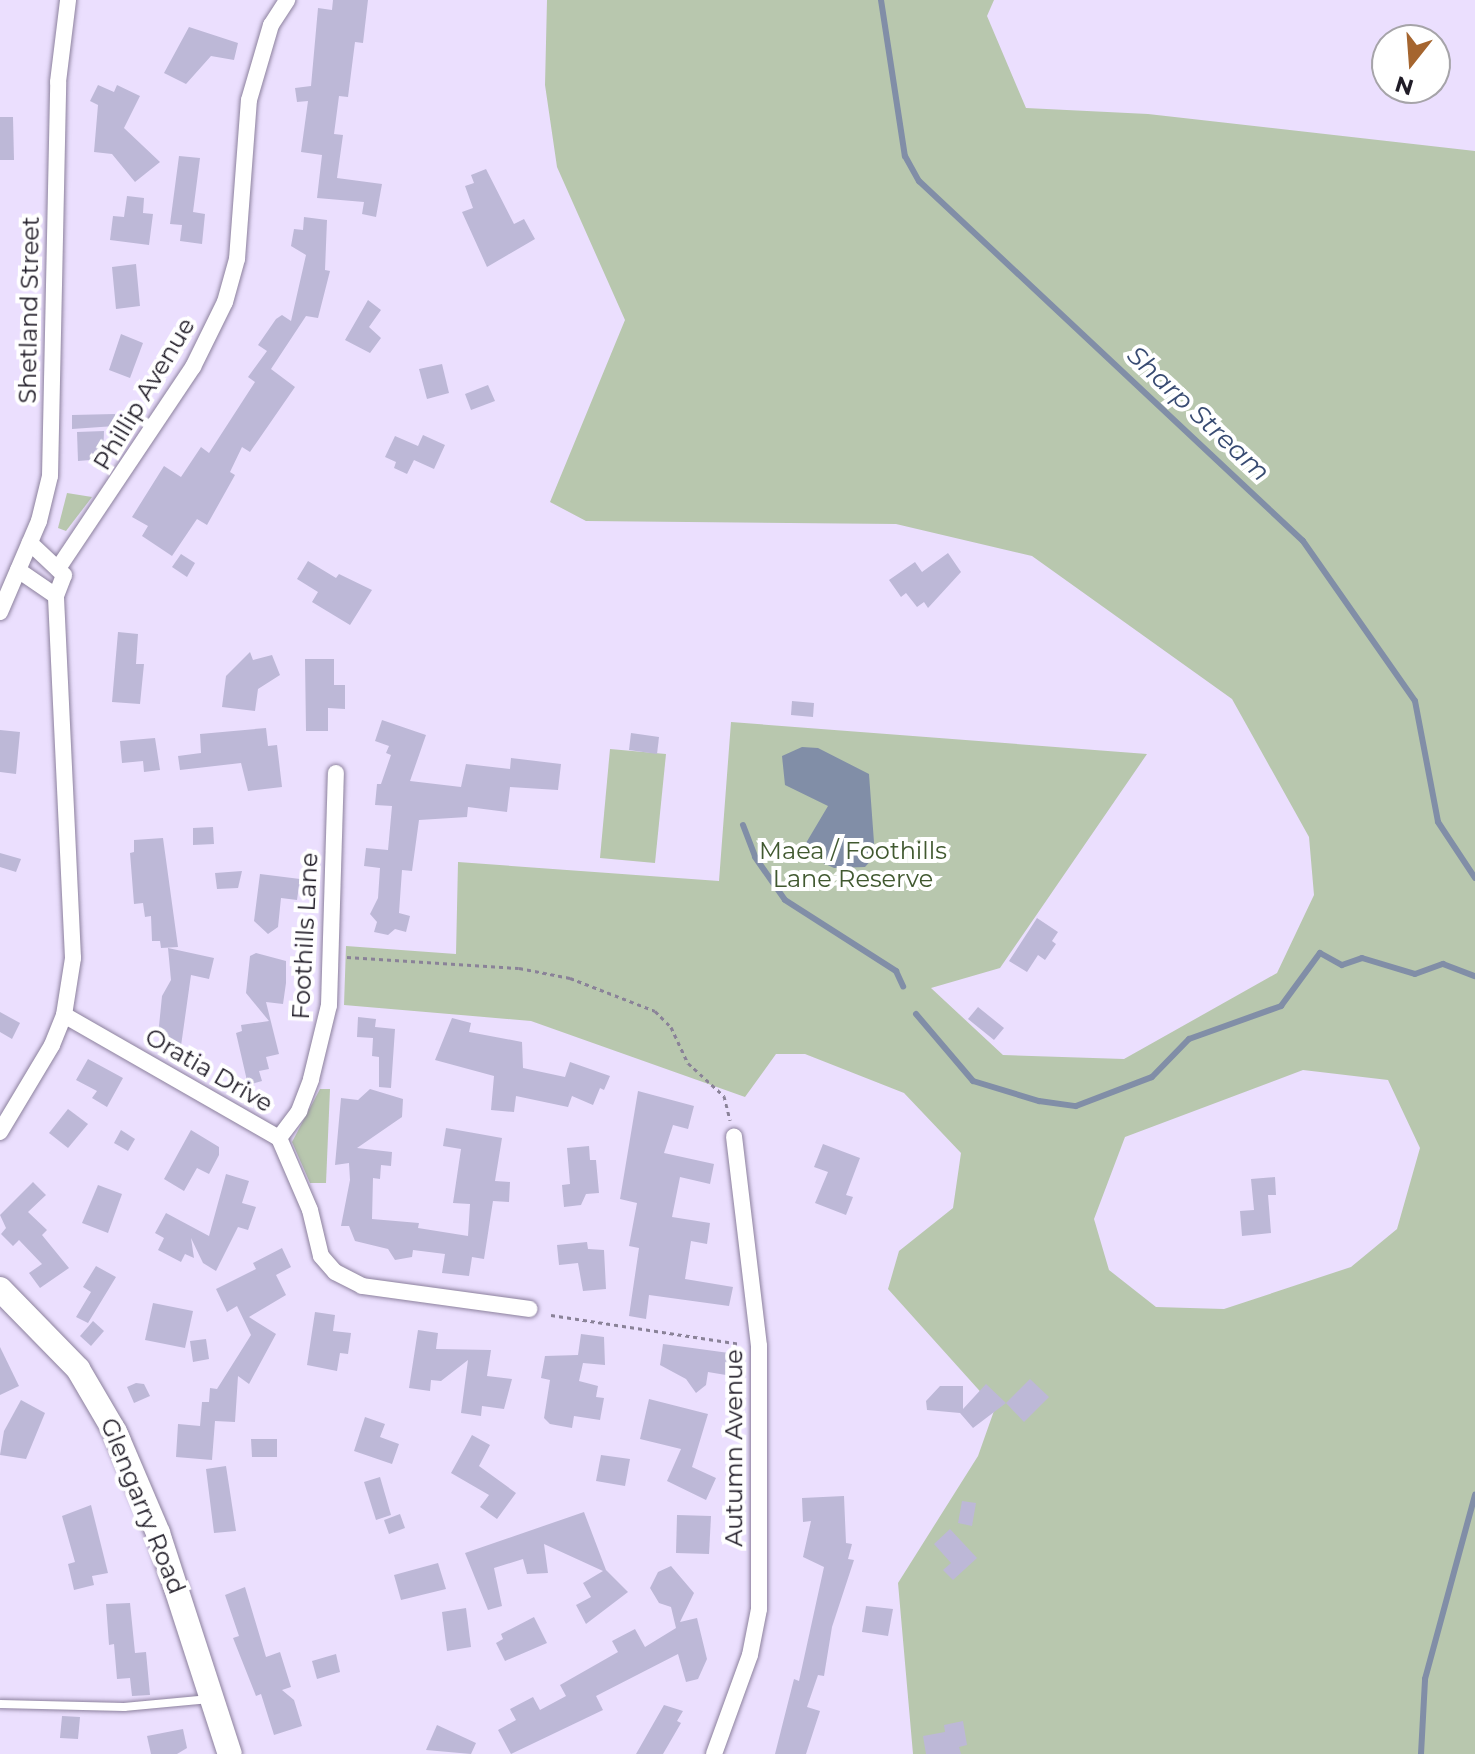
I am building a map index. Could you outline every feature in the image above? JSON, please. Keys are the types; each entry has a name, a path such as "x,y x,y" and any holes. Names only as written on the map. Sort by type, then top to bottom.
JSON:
{"main road":[{"name":"Glengarry Road","path":"0,1289 78,1369 95,1393 158,1533 230,1754"}],"street":[{"name":"Shetland Street","path":"0,612 30,543 50,476 58,82 68,0"},
{"name":"Phillip Avenue","path":"0,1132 64,1015 73,958 56,596 64,575 59,567 193,367 225,302 237,259 249,100 271,25 287,0"},
{"path":"30,543 59,567"},
{"path":"18,570 56,596"},
{"name":"Foothills Lane","path":"279,1138 299,1111 311,1079 329,1005 336,773"},
{"name":"Oratia Drive","path":"64,1015 279,1138 310,1210 321,1256 335,1272 362,1286 529,1309"},
{"name":"Autumn Avenue","path":"714,1754 750,1655 759,1609 759,1346 734,1136"}],"lane":[{"path":"0,1704 124,1707 192,1704 213,1698"}],"path":[{"path":"343,957 519,968 570,978 655,1011 671,1027 688,1063 724,1096 734,1136"},
{"path":"551,1315 753,1346"}],"green space":[{"name":"Maea / Foothills Lane Reserve","path":"547,0 994,0 987,16 1026,108 1148,114 1475,151 1475,1754 913,1754 898,1583 978,1456 995,1408 888,1289 899,1251 953,1208 961,1153 904,1093 805,1054 776,1054 745,1097 531,1021 344,1005 346,946 456,954 458,862 719,881 731,722 1147,754 1000,968 931,988 1003,1055 1124,1059 1277,973 1314,895 1309,837 1232,699 1032,556 896,524 586,521 550,502 625,320 557,167 545,85","holes":["1303,1070 1388,1080 1420,1148 1397,1229 1351,1267 1224,1309 1156,1307 1109,1270 1094,1219 1125,1137"]},
{"path":"67,493 92,497 66,531 58,528"},
{"path":"610,749 666,754 655,863 600,858"},
{"path":"320,1089 330,1089 326,1183 310,1183 292,1142"}],"water":[{"path":"802,747 818,748 869,774 875,856 865,867 834,868 819,861 806,843 828,806 785,785 782,756"}],"building":[{"path":"333,0 368,0 363,43 355,42 348,97 339,96 334,134 343,135 337,178 382,184 376,217 362,214 364,202 317,198 322,155 301,152 308,101 297,102 295,88 311,86 318,8 332,10"},
{"path":"189,27 238,43 234,60 211,56 186,84 164,73"},
{"path":"98,85 114,92 117,85 140,96 124,128 160,162 135,182 112,154 94,152 98,105 90,101"},
{"path":"0,117 13,117 14,160 0,160"},
{"path":"179,156 200,158 193,212 205,214 202,244 180,241 182,225 170,224"},
{"path":"486,169 514,224 524,219 535,239 487,267 462,212 473,208 465,186 474,183 471,175"},
{"path":"127,196 144,198 143,213 153,214 149,245 110,240 113,216 124,217"},
{"path":"304,217 327,220 325,270 330,271 318,318 306,316 271,369 295,387 250,452 242,447 230,472 235,475 207,525 197,519 172,556 142,536 148,526 132,517 164,466 181,477 201,447 209,453 255,382 248,377 267,351 258,345 276,319 282,315 291,321 306,255 291,246 294,229 303,230"},
{"path":"136,264 140,306 116,309 112,267"},
{"path":"368,300 381,310 369,327 381,338 370,353 345,340"},
{"path":"121,334 143,343 130,378 109,370"},
{"path":"442,364 449,393 427,399 419,369"},
{"path":"488,385 495,401 471,410 465,394"},
{"path":"115,414 115,426 72,429 72,415"},
{"path":"104,431 103,459 78,461 77,432"},
{"path":"423,435 445,445 434,469 414,460 407,474 394,468 396,462 385,457 395,436 418,446"},
{"path":"948,553 961,572 928,608 924,602 917,607 906,593 901,597 889,580 915,562 922,572"},
{"path":"181,554 195,563 187,577 172,567"},
{"path":"308,561 336,578 339,574 372,590 350,625 312,602 318,592 297,579"},
{"path":"118,632 138,634 136,664 144,664 140,704 112,702"},
{"path":"250,652 253,660 272,655 280,675 258,689 255,711 222,707 226,676"},
{"path":"305,659 334,659 334,685 345,685 345,709 328,708 328,731 306,731"},
{"path":"792,701 814,703 813,717 791,715"},
{"path":"382,720 426,735 410,781 461,787 466,764 510,769 511,758 561,764 558,790 510,787 507,812 468,807 467,817 419,820 412,871 402,870 399,913 410,916 406,932 395,929 388,935 374,932 377,922 370,914 378,898 380,868 364,866 366,848 388,850 392,806 375,805 377,784 381,784 391,755 386,753 389,746 375,741"},
{"path":"266,728 268,746 277,745 282,787 248,791 241,763 180,770 178,756 201,753 200,734"},
{"path":"0,730 20,732 16,774 0,772"},
{"path":"631,733 659,737 657,754 629,750"},
{"path":"155,738 160,770 144,772 143,761 122,763 120,741"},
{"path":"213,827 214,844 193,845 193,828"},
{"path":"163,838 178,947 161,948 160,941 152,941 151,916 145,917 143,903 134,904 130,853 134,852 134,840"},
{"path":"0,853 21,859 16,872 0,867"},
{"path":"242,871 238,888 217,889 215,873"},
{"path":"260,874 300,879 297,900 281,898 278,927 268,934 254,921"},
{"path":"1037,918 1058,932 1052,941 1056,944 1045,960 1038,955 1027,972 1009,961"},
{"path":"168,948 214,958 209,979 191,975 181,1046 168,1045 169,1037 158,1036 162,996 171,980"},
{"path":"256,953 286,961 286,983 283,1004 266,1002 279,1054 266,1057 269,1069 259,1071 262,1081 248,1085 236,1033 242,1031 241,1025 269,1021 246,993 250,956"},
{"path":"978,1007 1004,1028 994,1040 968,1019"},
{"path":"0,1012 20,1023 12,1039 0,1032"},
{"path":"358,1017 376,1019 375,1027 395,1029 391,1088 379,1087 379,1057 372,1056 373,1038 357,1037"},
{"path":"452,1018 471,1023 469,1032 522,1042 523,1068 565,1077 570,1062 610,1076 604,1090 600,1088 593,1105 572,1096 568,1107 516,1096 514,1112 491,1110 494,1076 435,1060"},
{"path":"88,1059 123,1078 107,1107 92,1098 97,1091 76,1080"},
{"path":"370,1089 403,1099 402,1117 357,1148 392,1152 391,1166 381,1165 380,1179 373,1178 372,1219 419,1223 418,1228 468,1236 470,1204 453,1203 461,1149 443,1146 446,1128 502,1138 495,1181 510,1182 509,1202 493,1201 484,1259 472,1257 469,1276 442,1273 445,1254 413,1250 412,1257 395,1260 388,1249 355,1241 349,1226 341,1226 350,1180 349,1163 335,1165 341,1098 358,1100"},
{"path":"638,1091 694,1106 688,1129 673,1125 664,1153 714,1164 710,1184 680,1177 672,1217 710,1223 707,1244 691,1241 685,1279 733,1287 729,1306 649,1295 646,1319 629,1316 639,1248 629,1246 637,1203 620,1199"},
{"path":"68,1109 88,1124 68,1148 49,1133"},
{"path":"121,1130 135,1139 128,1151 114,1143"},
{"path":"191,1130 219,1147 219,1155 209,1174 197,1168 184,1191 164,1179"},
{"path":"823,1144 860,1158 846,1195 853,1197 846,1215 815,1203 828,1172 814,1167"},
{"path":"589,1146 590,1160 596,1160 599,1193 586,1194 581,1205 564,1207 562,1185 570,1184 567,1148"},
{"path":"226,1174 249,1181 242,1203 256,1207 248,1230 238,1227 216,1271 203,1263 191,1238 194,1258 185,1254 181,1262 158,1250 164,1238 155,1233 166,1213 209,1236"},
{"path":"1275,1177 1276,1195 1268,1195 1271,1233 1242,1236 1240,1211 1254,1210 1251,1179"},
{"path":"33,1182 46,1195 28,1212 47,1230 42,1235 69,1268 40,1288 29,1273 42,1264 19,1240 13,1246 1,1234 6,1228 0,1215"},
{"path":"98,1185 122,1194 108,1233 82,1223"},
{"path":"587,1242 588,1249 604,1250 606,1289 583,1291 578,1263 559,1265 557,1245"},
{"path":"282,1248 291,1267 276,1275 286,1295 249,1317 276,1334 249,1384 238,1376 235,1422 215,1421 212,1460 176,1457 178,1424 200,1426 202,1402 209,1402 210,1388 217,1389 251,1335 237,1306 227,1312 216,1289 256,1269 253,1263"},
{"path":"96,1266 116,1277 88,1323 76,1317 91,1292 83,1287"},
{"path":"153,1303 193,1311 185,1348 145,1340"},
{"path":"315,1312 335,1315 333,1331 351,1333 348,1354 340,1353 337,1371 307,1365"},
{"path":"93,1321 104,1331 91,1346 80,1336"},
{"path":"418,1330 438,1333 436,1349 491,1350 487,1376 512,1379 504,1409 482,1406 481,1416 461,1413 468,1360 441,1381 431,1380 430,1391 409,1388"},
{"path":"581,1334 604,1337 605,1365 583,1363 579,1381 598,1386 596,1397 604,1398 600,1420 574,1416 572,1428 550,1424 544,1418 550,1380 541,1378 545,1356 578,1355"},
{"path":"206,1339 209,1359 193,1362 190,1341"},
{"path":"663,1344 729,1353 726,1375 708,1372 706,1385 696,1393 686,1379 660,1365"},
{"path":"0,1347 19,1386 0,1395"},
{"path":"1030,1379 1049,1397 1024,1422 1006,1403"},
{"path":"144,1384 150,1396 134,1403 127,1387"},
{"path":"986,1384 1006,1403 973,1428 960,1413 927,1410 926,1401 940,1386 963,1386 963,1409"},
{"path":"649,1399 708,1414 692,1467 716,1478 706,1500 667,1481 681,1449 640,1439"},
{"path":"21,1400 45,1413 26,1459 0,1455 4,1431"},
{"path":"365,1417 385,1424 380,1437 399,1444 392,1464 354,1451"},
{"path":"472,1435 490,1445 479,1466 516,1493 497,1519 480,1507 489,1495 451,1473"},
{"path":"251,1439 277,1439 277,1457 252,1457"},
{"path":"601,1455 630,1459 625,1486 596,1481"},
{"path":"226,1466 236,1531 214,1533 206,1469"},
{"path":"380,1477 391,1515 376,1520 364,1482"},
{"path":"844,1496 846,1543 852,1544 848,1559 854,1560 832,1627 824,1676 818,1675 807,1707 820,1711 806,1754 775,1754 794,1679 799,1681 824,1567 803,1557 811,1521 803,1522 802,1498"},
{"path":"962,1501 976,1503 972,1526 958,1523"},
{"path":"91,1505 108,1573 92,1576 94,1585 74,1590 68,1564 75,1562 62,1516"},
{"path":"584,1512 606,1570 628,1592 586,1624 576,1605 591,1597 583,1583 603,1571 544,1544 548,1573 527,1574 523,1559 494,1568 502,1606 488,1610 465,1553"},
{"path":"400,1514 405,1528 389,1534 384,1520"},
{"path":"677,1515 711,1516 709,1554 676,1553"},
{"path":"950,1529 977,1558 953,1580 943,1570 951,1563 934,1544"},
{"path":"438,1563 446,1589 401,1600 394,1575"},
{"path":"671,1566 694,1593 680,1622 697,1618 707,1659 698,1679 686,1682 678,1654 596,1696 603,1710 511,1754 498,1730 516,1720 510,1709 533,1697 540,1710 566,1696 560,1685 618,1652 612,1641 635,1629 645,1647 676,1628 671,1607 659,1603 650,1588 658,1572"},
{"path":"245,1587 266,1657 280,1652 291,1687 282,1690 294,1700 302,1726 274,1735 261,1694 256,1696 233,1638 239,1636 225,1595"},
{"path":"130,1603 135,1653 146,1652 150,1695 132,1696 130,1678 117,1679 114,1644 109,1645 106,1604"},
{"path":"866,1606 893,1609 888,1636 862,1632"},
{"path":"466,1608 471,1647 447,1651 442,1612"},
{"path":"534,1617 547,1643 505,1661 496,1643 503,1639 501,1634"},
{"path":"336,1654 340,1672 317,1679 312,1661"},
{"path":"664,1705 683,1711 677,1721 681,1723 663,1754 636,1754"},
{"path":"62,1716 80,1717 78,1739 60,1738"},
{"path":"963,1721 967,1745 959,1747 961,1754 926,1754 923,1736 945,1732 944,1725"},
{"path":"437,1725 476,1743 471,1754 426,1750"},
{"path":"183,1729 187,1748 177,1754 151,1754 147,1736"}],"waterway":[{"name":"Sharp Stream","path":"881,0 905,156 919,181 1303,541 1415,701 1438,822 1475,878"},
{"path":"743,825 755,857 785,900 896,971 903,986"},
{"path":"916,1014 973,1081 1039,1101 1076,1106 1152,1077 1189,1039 1281,1006 1320,953 1342,965 1362,958 1415,974 1443,964 1475,976"},
{"name":"Sharp Stream","path":"1421,1754 1425,1679 1475,1495"}]}
